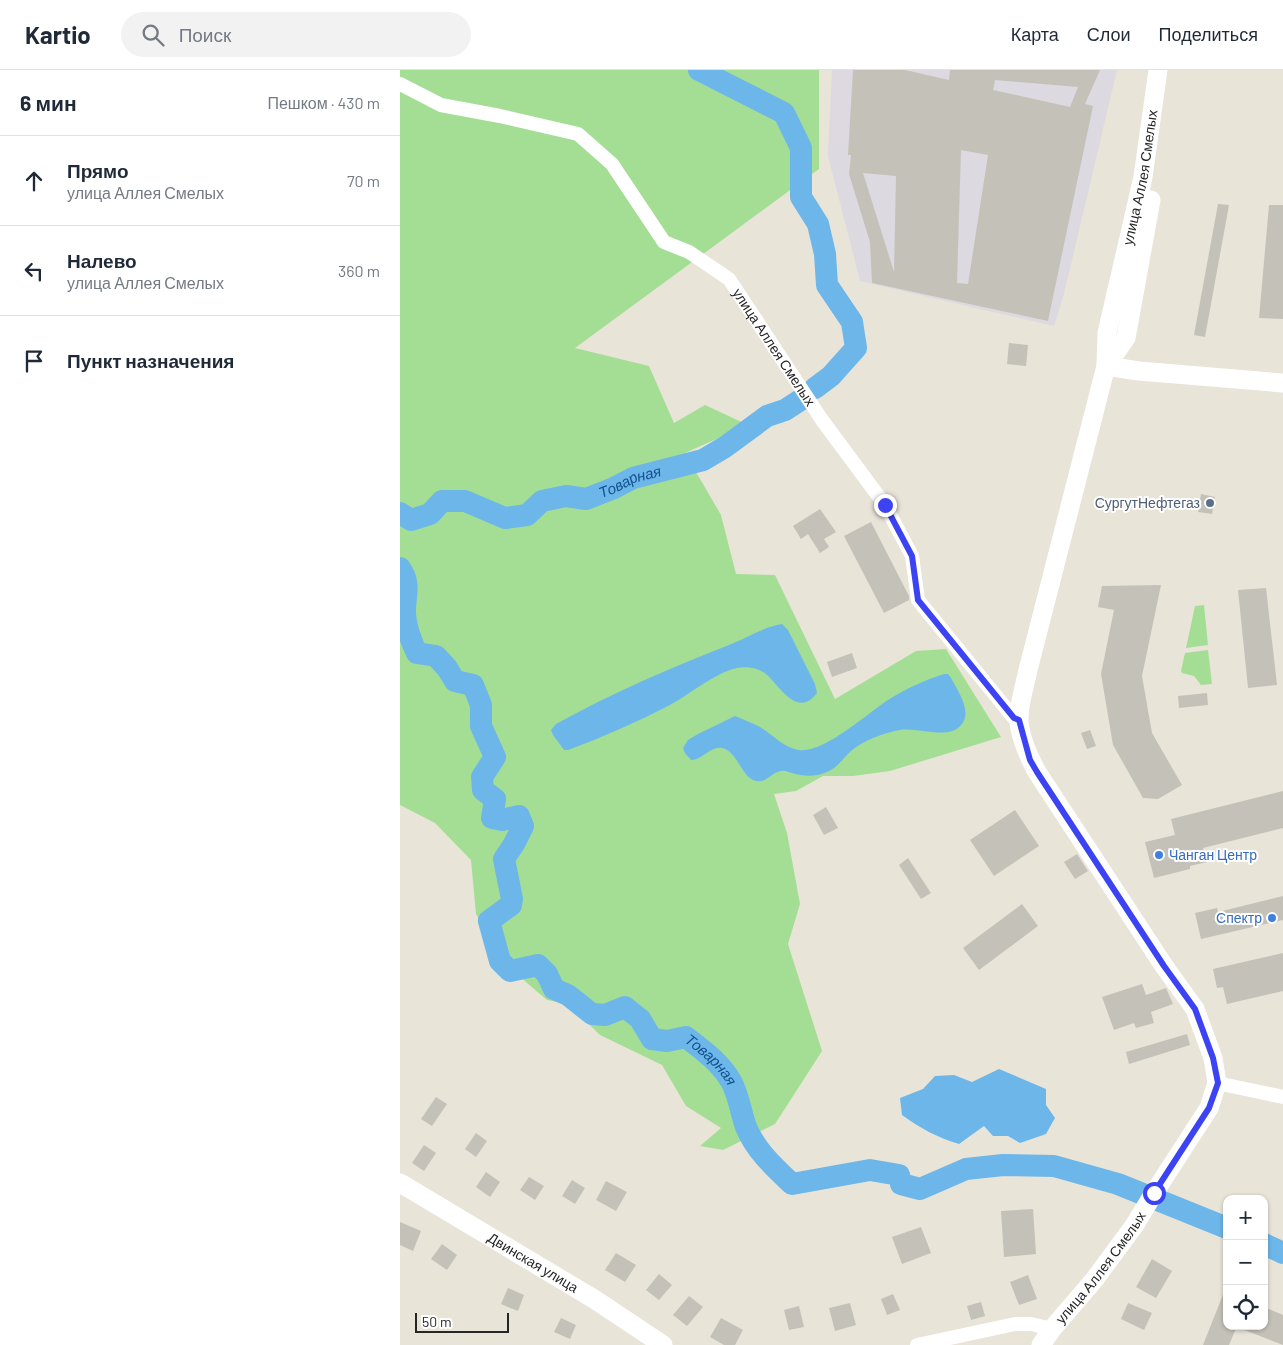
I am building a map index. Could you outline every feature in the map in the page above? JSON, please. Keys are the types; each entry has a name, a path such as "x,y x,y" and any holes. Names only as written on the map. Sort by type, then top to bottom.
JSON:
{"main road":[{"name":"улица Аллея Смелых","path":"1041,1345 1094,1280 1134,1226 1209,1108 1218,1083 1213,1058 1195,1009 1164,966 1037,772 1030,760 1019,720 1028,670 1106,366 1107,334 1143,176 1158,70"},
{"path":"1172,70 1126,338 1106,366 1139,371 1283,383"},
{"name":"Двинская улица","path":"400,1183 594,1299 662,1345"}],"street":[{"name":"улица Аллея Смелых","path":"400,84 441,106 500,116 578,134 612,164 664,242 689,252 729,279 822,420 885,505 912,556 918,600 1014,718 1019,720"},
{"path":"1218,1083 1283,1097"},
{"path":"917,1345 1015,1324 1031,1324 1052,1330"}],"shaded area":[{"path":"832,70 1117,70 1064,294 1054,326 860,281 828,156"}],"green space":[{"path":"400,70 819,70 819,169 575,348 649,366 674,423 705,405 748,425 685,453 721,515 736,574 775,575 835,699 916,651 946,649 1001,737 890,771 853,776 823,776 796,791 774,794 787,833 800,904 788,944 822,1051 775,1124 723,1150 700,1146 721,1128 686,1106 662,1065 600,1035 568,1004 547,1000 502,958 476,914 471,860 435,823 400,805"},
{"path":"1204,605 1208,645 1186,648 1195,606"},
{"path":"1208,650 1212,684 1201,685 1194,676 1182,673 1181,671 1185,653"}],"water":[{"path":"782,624 788,630 815,684 817,693 810,700 803,703 796,702 789,698 760,670 741,667 720,674 670,705 645,717 607,735 568,750 564,750 553,735 551,730 556,724 620,691 762,630"},
{"path":"948,674 951,678 965,707 965,719 956,729 942,733 900,730 881,735 856,747 835,767 820,774 806,776 783,771 775,773 764,780 755,781 749,778 728,750 722,748 714,749 699,758 691,760 683,748 688,740 735,716 760,727 788,747 809,750 820,746 845,731 901,692"},
{"path":"999,1069 1046,1089 1046,1105 1055,1118 1046,1134 1020,1143 1008,1136 993,1136 984,1126 959,1144 929,1132 902,1115 900,1098 923,1089 935,1076 954,1075 972,1082"}],"building":[{"path":"853,70 905,70 949,80 950,70 1100,70 1085,104 1093,106 1048,321 872,283 870,242 849,174 851,155 848,155","holes":["995,80 1078,87 1070,107 993,90","961,150 988,155 968,284 957,283","863,173 896,176 894,272"]},
{"path":"1218,204 1229,205 1205,337 1194,335"},
{"path":"1269,205 1283,205 1283,319 1259,318"},
{"path":"1009,343 1028,345 1026,366 1007,364"},
{"path":"1201,494 1215,497 1212,514 1198,512"},
{"path":"820,509 836,532 824,539 829,547 820,553 808,534 801,539 793,526"},
{"path":"871,522 909,596 909,600 884,613 844,536"},
{"path":"1161,585 1142,676 1152,733 1182,785 1158,799 1143,798 1113,745 1101,674 1114,610 1098,607 1102,586"},
{"path":"1266,588 1277,685 1248,688 1238,590"},
{"path":"852,653 857,668 832,677 827,662"},
{"path":"1207,693 1208,705 1179,708 1178,696"},
{"path":"1090,730 1096,746 1087,749 1081,733"},
{"path":"1283,791 1283,828 1203,848 1207,862 1190,866 1190,869 1154,878 1145,842 1175,835 1171,819"},
{"path":"826,807 838,828 824,835 813,815"},
{"path":"1015,810 1039,846 994,876 970,840"},
{"path":"1077,854 1088,871 1075,879 1064,862"},
{"path":"908,858 931,893 921,899 899,865"},
{"path":"1283,896 1283,920 1201,939 1195,913 1217,908 1218,912"},
{"path":"1022,904 1038,926 979,970 963,948"},
{"path":"1283,953 1283,991 1227,1004 1223,987 1217,988 1213,969"},
{"path":"1142,984 1146,995 1166,988 1173,1004 1151,1012 1154,1023 1136,1028 1134,1023 1114,1030 1102,997"},
{"path":"1187,1034 1190,1045 1129,1064 1126,1052"},
{"path":"436,1097 447,1104 432,1126 421,1119"},
{"path":"476,1133 487,1141 476,1157 465,1149"},
{"path":"424,1145 436,1153 424,1171 412,1163"},
{"path":"486,1172 500,1182 490,1197 476,1187"},
{"path":"529,1177 544,1186 535,1200 520,1190"},
{"path":"572,1180 585,1188 575,1204 562,1196"},
{"path":"606,1181 627,1192 616,1211 596,1200"},
{"path":"1033,1209 1036,1254 1004,1257 1001,1211"},
{"path":"400,1222 421,1231 413,1251 400,1245"},
{"path":"921,1227 931,1253 902,1264 892,1237"},
{"path":"442,1244 457,1255 447,1270 431,1259"},
{"path":"616,1253 636,1265 625,1282 605,1270"},
{"path":"1152,1259 1172,1271 1156,1298 1136,1287"},
{"path":"659,1274 672,1285 659,1300 646,1290"},
{"path":"1028,1275 1037,1299 1019,1305 1010,1282"},
{"path":"508,1288 524,1295 518,1311 501,1304"},
{"path":"893,1294 900,1310 887,1315 881,1299"},
{"path":"1223,1295 1223,1330 1235,1330 1229,1345 1203,1345"},
{"path":"689,1296 703,1307 687,1326 673,1315"},
{"path":"981,1302 985,1316 971,1320 967,1306"},
{"path":"850,1303 856,1325 835,1331 829,1308"},
{"path":"1128,1303 1152,1313 1144,1330 1121,1319"},
{"path":"799,1306 804,1327 789,1330 784,1310"},
{"path":"1268,1309 1283,1315 1283,1345 1245,1330 1268,1330"},
{"path":"561,1318 576,1325 570,1339 554,1332"},
{"path":"721,1318 743,1330 735,1345 724,1345 710,1337"}],"waterway":[{"name":"Товарная","path":"699,70 784,113 801,148 801,197 818,224 825,254 827,285 852,322 856,348 831,376 815,388"},
{"name":"Товарная","path":"400,513 411,520 430,514 442,501 465,501 505,518 527,515 542,501 566,496 586,499 633,478 703,460 725,447 767,416 785,410 802,399"},
{"name":"Товарная","path":"400,568 407,585 406,624 417,653 436,656 455,681 473,685 481,705 481,726 495,757 482,777 483,790 495,799 492,818 502,820 519,816 523,826 504,859 512,899 511,905 489,921 500,961 510,971 538,965 547,974 554,989 568,995 592,1014 605,1015 625,1007 640,1019 652,1039 667,1041 686,1037 712,1058 728,1076 734,1088 750,1136 766,1158 792,1184 870,1170 899,1175 901,1184 920,1189 966,1169 1003,1165 1054,1166 1118,1184 1223,1226"},
{"name":"Товарная","path":"1268,1246 1283,1253"}],"place":[{"name":"СургутНефтегаз","path":"1210,503"},
{"name":"Чанган Центр","path":"1159,855"},
{"name":"Спектр","path":"1272,918"}],"route":[{"path":"885,505 912,556 918,600 1014,718 1019,720 1030,760 1037,772 1164,966 1195,1009 1213,1058 1218,1083 1209,1108 1154,1193"}]}
